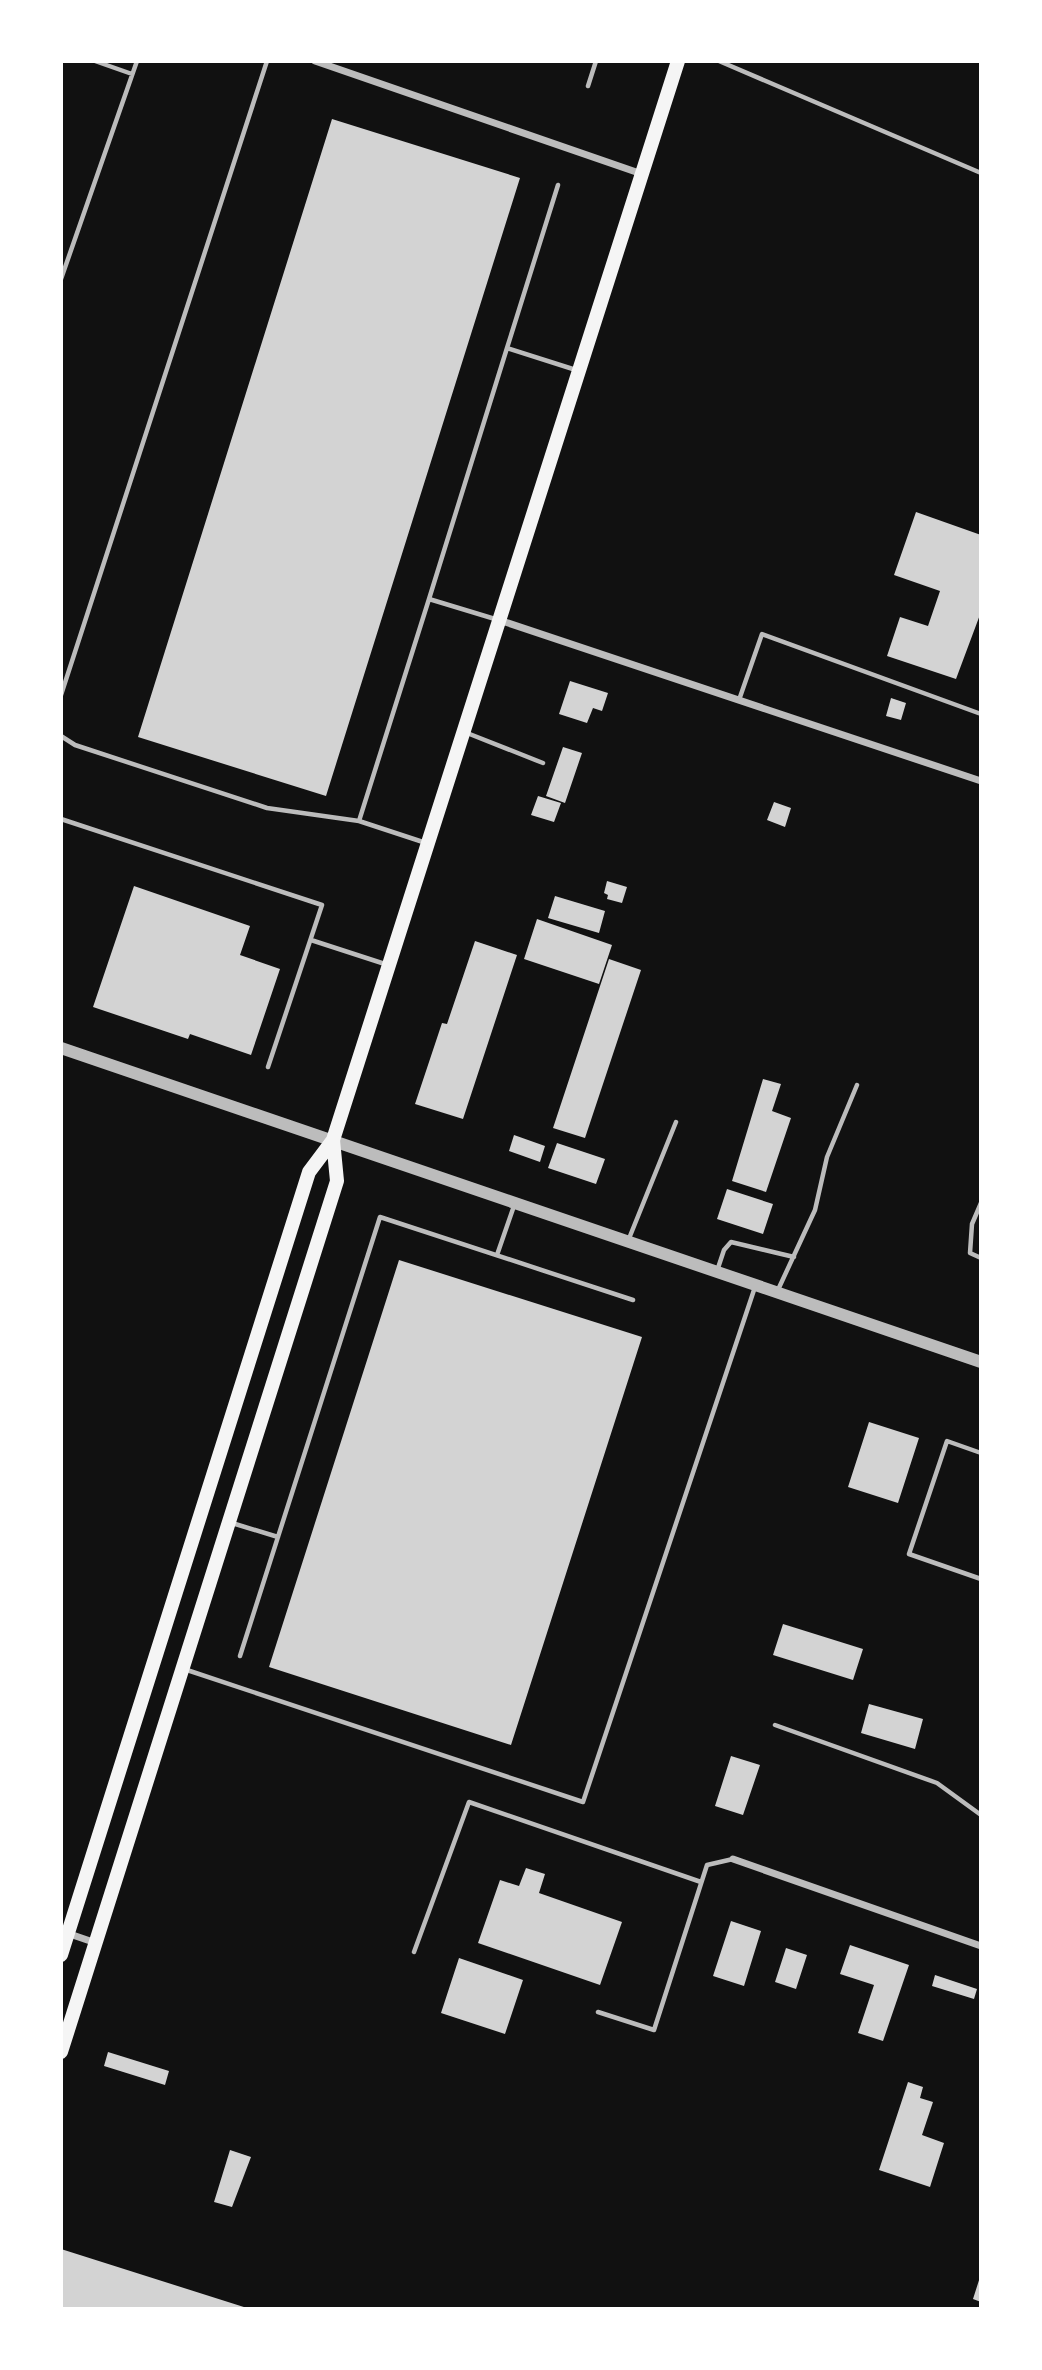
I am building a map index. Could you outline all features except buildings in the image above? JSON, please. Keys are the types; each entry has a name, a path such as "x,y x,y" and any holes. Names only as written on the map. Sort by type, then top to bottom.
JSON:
{"main road":[{"path":"61,1955 65,1932 309,1172 333,1140 678,61"},
{"path":"61,2052 337,1181 333,1140"}],"street":[{"path":"315,61 642,175"},
{"path":"498,620 981,781"},
{"path":"61,1048 981,1362"},
{"path":"733,1859 981,1946"},
{"path":"65,1932 96,1943"}],"lane":[{"path":"95,61 132,74"},
{"path":"61,279 137,61"},
{"path":"61,695 267,61"},
{"path":"588,86 596,61"},
{"path":"719,61 981,173"},
{"path":"359,821 558,184"},
{"path":"507,348 577,371"},
{"path":"429,599 498,620"},
{"path":"738,701 762,634 981,714"},
{"path":"463,732 543,763"},
{"path":"61,736 75,745 267,807 359,821 427,843"},
{"path":"61,819 322,905 268,1067"},
{"path":"310,940 389,965"},
{"path":"777,1293 815,1210 827,1157 857,1085"},
{"path":"627,1242 676,1122"},
{"path":"497,1255 516,1203"},
{"path":"981,1203 972,1224 970,1253 981,1258"},
{"path":"240,1656 380,1217 633,1300"},
{"path":"716,1272 724,1250 731,1242 794,1257"},
{"path":"183,1668 583,1802 755,1286"},
{"path":"981,1453 947,1441 909,1554 981,1579"},
{"path":"229,1522 278,1537"},
{"path":"775,1725 937,1783 981,1815"},
{"path":"414,1952 469,1802 701,1882"},
{"path":"597,2012 654,2030 707,1865 733,1859"}]}
